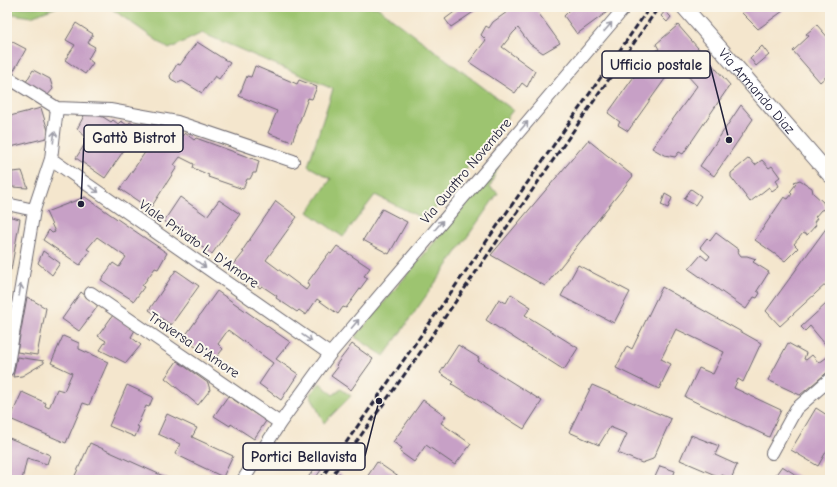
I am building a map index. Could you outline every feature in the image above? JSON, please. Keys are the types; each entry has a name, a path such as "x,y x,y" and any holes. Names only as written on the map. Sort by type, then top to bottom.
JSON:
{"street":[{"name":"Via Quattro Novembre","path":"280,423 330,354 625,7"},
{"name":"Via Armando Diaz","path":"684,7 829,171"},
{"path":"7,77 57,108 110,110 177,122 293,161"},
{"path":"7,370 34,210 51,159 57,108"},
{"name":"Viale Privato L. D'Amore","path":"51,159 330,354"},
{"path":"7,204 34,210"},
{"name":"Traversa D'Amore","path":"91,293 280,423"},
{"path":"772,453 796,409 830,379"},
{"path":"244,480 280,423"}],"green space":[{"path":"7,7 57,7 31,17 7,13"},
{"path":"109,7 377,7 513,110 426,220 375,195 343,237 308,212 331,179 308,166 333,89 202,33 169,49"},
{"path":"499,165 490,187 498,193 384,356 355,337"},
{"path":"320,383 333,395 341,389 351,396 324,423 310,394"}],"building":[{"path":"461,7 481,7 451,27 445,19"},
{"path":"514,7 534,7 560,43 543,53 530,44 518,28 513,33 502,47 535,71 527,87 522,83 515,93 469,62 486,40 481,35 486,26 489,28 493,22"},
{"path":"573,7 614,7 577,34 564,16"},
{"path":"743,7 779,7 783,11 758,29 742,13 745,9"},
{"path":"665,11 671,17 667,22 661,16"},
{"path":"76,23 93,34 88,43 95,47 88,59 93,63 85,74 65,60 75,45 66,40"},
{"path":"678,25 730,85 683,154 679,152 675,157 664,155 652,148 697,86 675,62 670,65 672,69 628,131 618,125 620,122 608,113 648,57 659,49 656,44"},
{"path":"817,25 830,40 830,73 820,82 793,51 809,36 806,34"},
{"path":"7,39 26,49 12,74 7,71"},
{"path":"197,42 230,63 219,79 215,76 202,93 182,81 178,83 171,79 170,76 177,64 180,65"},
{"path":"762,46 769,55 756,66 750,58"},
{"path":"255,66 297,84 299,80 317,87 312,99 308,98 292,142 268,133 277,111 239,96 247,76 251,77"},
{"path":"33,70 50,79 53,89 47,96 26,82"},
{"path":"741,105 753,119 714,176 700,166"},
{"path":"7,107 10,116 41,108 50,137 7,148"},
{"path":"86,112 103,117 111,122 113,120 118,124 121,121 127,125 130,122 139,128 105,178 76,158 88,139 77,129"},
{"path":"161,129 168,133 171,129 182,136 185,133 194,140 196,138 259,161 256,173 253,173 250,179 247,179 243,189 208,177 209,175 193,168 194,164 180,157 174,165 177,167 150,209 120,189"},
{"path":"588,140 633,176 545,286 491,255"},
{"path":"749,158 755,165 762,160 769,168 772,166 780,177 776,180 779,186 772,191 769,187 750,202 731,177 731,173"},
{"path":"22,171 28,188 12,187 12,172"},
{"path":"800,180 812,188 813,193 823,202 826,209 821,210 815,217 817,218 814,222 816,225 807,235 803,233 794,244 798,248 785,261 755,240 784,197 788,199 792,194 790,192 796,184 794,182"},
{"path":"691,189 701,196 695,205 684,199"},
{"path":"665,194 672,198 668,208 661,205"},
{"path":"85,197 167,253 158,269 155,268 142,286 144,287 134,301 101,280 113,263 119,267 126,257 97,237 87,249 90,251 80,265 43,240 49,230 52,233 55,232 46,212"},
{"path":"180,197 207,216 219,200 240,214 212,254 164,221"},
{"path":"276,201 297,217 266,260 306,290 309,286 307,283 329,253 331,254 337,246 370,268 364,276 368,278 346,308 343,307 338,314 317,299 306,315 299,310 297,312 276,298 277,296 262,286 260,288 232,267 244,252 242,251"},
{"path":"382,209 407,222 389,254 363,240"},
{"path":"7,216 20,219 11,270 7,269"},
{"path":"830,223 830,287 827,283 780,326 766,311"},
{"path":"716,233 739,250 738,252 741,256 756,259 753,262 769,272 757,291 760,293 757,298 754,297 746,309 689,269 701,255 707,260 710,256 700,247 707,238 710,241"},
{"path":"43,251 60,263 52,275 38,263"},
{"path":"578,265 630,292 614,323 561,296"},
{"path":"176,270 199,286 171,325 149,310"},
{"path":"662,287 761,343 743,382 738,379 734,388 781,410 769,437 685,397 699,368 713,374 724,352 676,329 661,359 671,364 659,389 616,368 627,346 632,349"},
{"path":"217,291 290,342 276,359 298,374 281,400 259,384 273,363 228,330 218,344 223,349 215,359 183,339"},
{"path":"81,292 98,306 79,331 62,319"},
{"path":"511,294 531,307 525,315 578,348 564,370 486,320 499,299 506,303"},
{"path":"27,297 46,308 37,355 17,352"},
{"path":"826,304 830,309 830,350 810,326 805,331 801,327"},
{"path":"113,315 135,330 131,337 141,345 126,363 100,350 106,341 98,336"},
{"path":"63,336 79,343 79,349 108,362 89,405 83,403 66,443 10,419 22,392 46,403 45,406 49,408 57,389 64,391 72,373 51,363"},
{"path":"788,343 806,353 804,359 806,360 812,355 819,363 830,355 830,370 800,395 768,380"},
{"path":"352,344 373,359 351,390 331,376 338,367 336,365"},
{"path":"458,345 479,358 478,361 542,401 524,429 452,384 454,382 440,373"},
{"path":"17,357 44,361 44,363 22,376 13,377"},
{"path":"177,361 208,383 210,390 198,405 165,378"},
{"path":"127,385 153,397 149,407 146,406 137,426 139,427 135,437 109,426"},
{"path":"592,385 671,419 653,459 642,463 618,453 627,434 610,427 599,445 569,432"},
{"path":"228,396 266,421 254,439 231,424 230,426 214,416"},
{"path":"423,400 446,416 441,423 471,444 455,465 426,445 414,462 400,452 402,448 393,442"},
{"path":"816,408 830,417 830,445 818,466 791,450"},
{"path":"167,414 197,428 192,437 233,456 223,477 175,454 180,444 158,434"},
{"path":"691,435 719,446 715,455 737,465 731,479 722,475 720,477 680,460"},
{"path":"7,437 50,455 47,464 27,458 22,480 7,480"},
{"path":"90,443 172,480 73,480"},
{"path":"321,460 326,463 314,480 306,480"},
{"path":"377,462 403,480 365,480"},
{"path":"660,466 675,471 672,480 655,477"},
{"path":"782,466 804,480 772,480"},
{"path":"339,473 344,477 341,480 334,480"}],"railway":[{"path":"320,480 650,7"},
{"path":"329,480 427,343 658,8"}],"place":[{"name":"Ufficio postale","path":"729,140"},
{"name":"Gattò Bistrot","path":"81,204"},
{"name":"Portici Bellavista","path":"379,401"}]}
